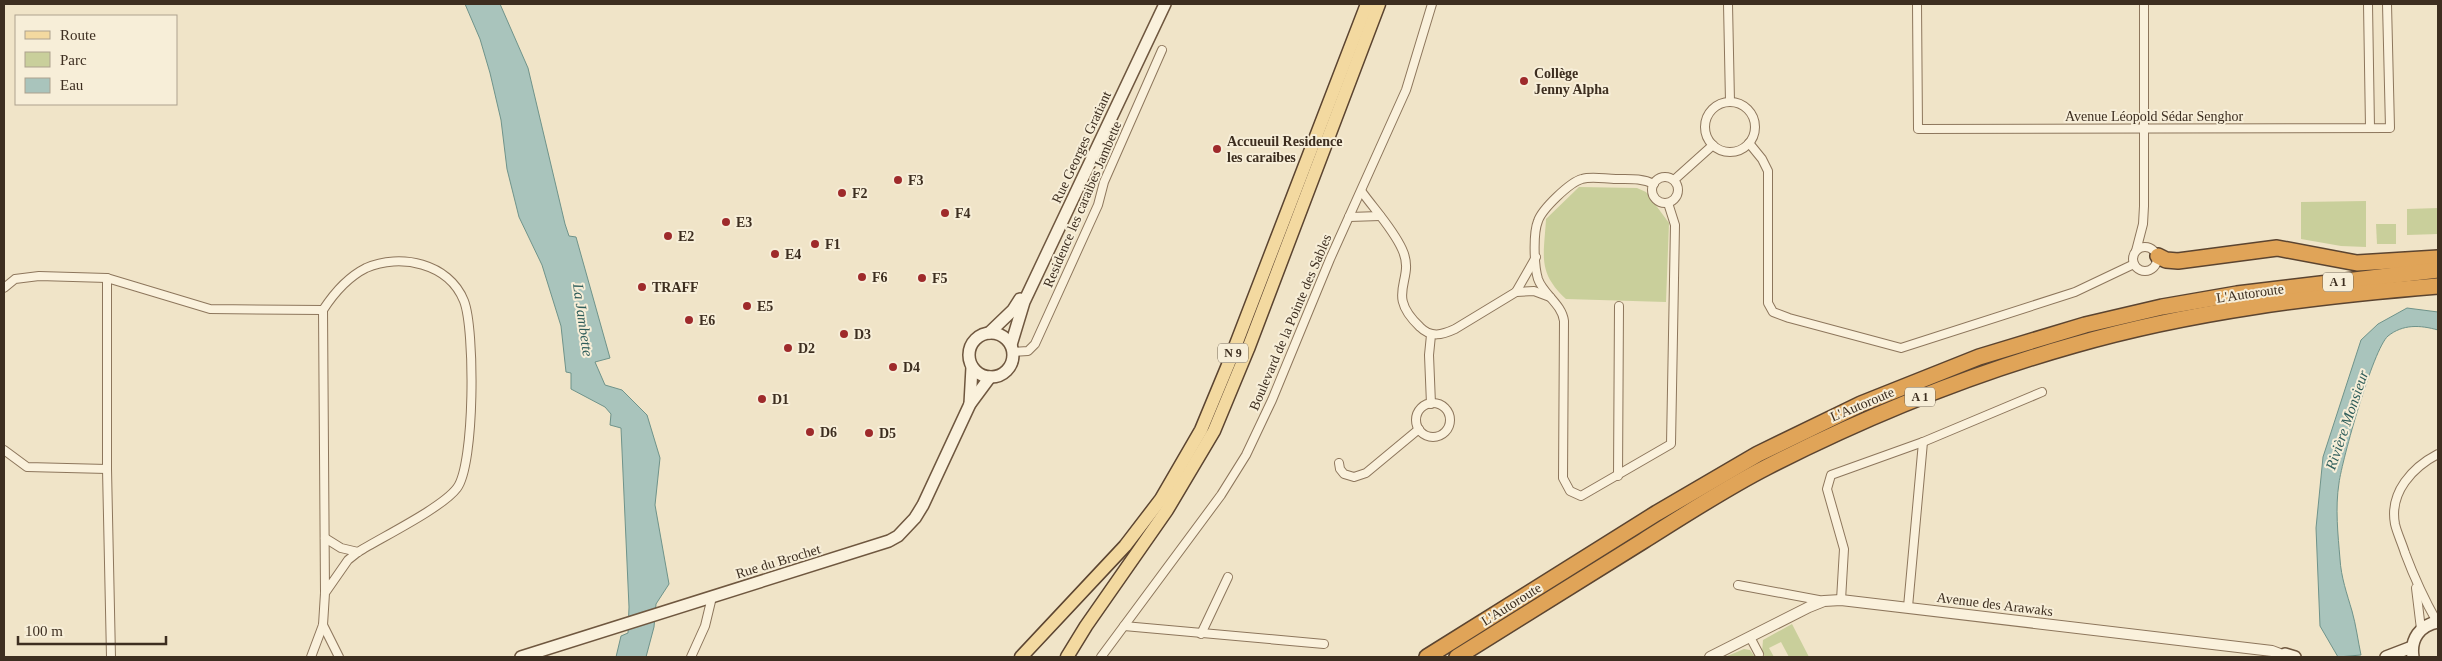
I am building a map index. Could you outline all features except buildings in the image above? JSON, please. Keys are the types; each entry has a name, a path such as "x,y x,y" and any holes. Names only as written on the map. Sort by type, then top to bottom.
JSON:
{"highway":[{"path":"2152,251 2166,260 2178,261 2277,248 2357,263 2431,259"},
{"path":"2237,294 2431,259"},
{"name":"L'Autoroute","path":"1427,657 1657,514 1758,454 1860,404 1978,357 2085,326 2162,307 2237,294 2438,270"},
{"name":"L'Autoroute","path":"1457,657 1765,468 1855,424 1920,397 2075,345 2156,325 2289,302 2438,286"}],"main road":[{"name":"Rue Georges Gratiant","path":"1022,302 1160,4"},
{"name":"Rue Georges Gratiant","path":"1022,302 1165,4"},
{"name":"N 9","path":"1021,657 1126,546 1161,499 1189,452 1216,396 1356,32 1365,4"},
{"name":"N 9","path":"1067,657 1086,626 1167,510 1214,431 1248,349 1379,4"},
{"path":"1022,302 1012,349 1013,360 1008,370 997,377 983,376 972,367 969,360 970,347 977,338 989,333 1022,302"},
{"path":"989,333 1002,336 1012,349"},
{"name":"Rue du Brochet","path":"970,404 972,367"},
{"name":"Rue du Brochet","path":"520,657 898,536 915,518 923,505 970,404 990,377"},
{"path":"2386,657 2412,652 2416,635 2421,630 2437,622"}],"street":[{"name":"Boulevard de la Pointe des Sables","path":"1101,657 1221,495 1246,455 1272,400 1349,217 1362,192 1406,90 1432,4"},
{"path":"1728,4 1730,102"},
{"name":"Avenue Léopold Sédar Senghor","path":"1917,4 1918,129 2390,128 2387,4"},
{"path":"2143,224 2156,264 2151,270 2144,271 2134,264 2133,258 2143,224 2144,4"},
{"path":"2368,4 2370,128"},
{"name":"Residence les caraibes Jambette","path":"1012,349 1028,351 1035,344 1098,205 1104,182 1162,50"},
{"path":"1730,102 1744,107 1754,118 1754,133 1749,143 1735,151 1719,149 1713,145 1708,138 1706,122 1714,107 1730,102"},
{"path":"1749,143 1762,158 1768,171 1768,303 1773,312 1789,318 1901,348 2075,292 2134,264"},
{"path":"1674,180 1713,145"},
{"path":"1668,203 1656,200 1653,192 1654,184 1663,177 1674,180"},
{"path":"1654,184 1636,179 1583,178 1573,182 1540,216 1536,228 1538,279 1560,308 1564,321 1563,478 1570,491 1581,496 1671,444 1675,225 1668,203"},
{"path":"1668,203 1678,193 1674,180"},
{"path":"1362,192 1402,248 1406,266 1401,291 1404,310 1425,332 1431,335 1444,334 1455,329 1516,292 1527,277 1536,257"},
{"path":"1349,217 1380,216"},
{"path":"2136,251 2152,251"},
{"path":"311,657 322,626 324,593 323,310 345,282 365,269 383,262 401,261 422,264 441,272 460,293 464,302 469,327 469,449 465,471 457,488 434,507 358,552 348,560 324,593"},
{"path":"4,288 15,279 39,276 107,278 210,309 323,310"},
{"path":"107,278 107,469 111,657"},
{"path":"1516,292 1534,291 1550,297"},
{"path":"1618,476 1619,306"},
{"path":"1431,335 1429,355 1431,404"},
{"path":"1841,600 1844,549 1827,489 1831,475 1923,442 2042,392"},
{"path":"1431,404 1436,404 1449,414 1449,425 1443,434 1432,437 1418,429 1418,413 1426,405 1431,404"},
{"path":"1339,463 1340,469 1344,474 1361,476 1385,459 1418,429"},
{"path":"1908,607 1923,442"},
{"path":"4,450 27,467 107,469"},
{"path":"2437,622 2416,583 2395,523 2396,497 2410,475 2438,454"},
{"path":"325,538 341,548 358,552"},
{"path":"1201,634 1228,577"},
{"path":"2416,583 2421,630"},
{"path":"1738,585 1824,601"},
{"path":"691,657 705,626 712,597"},
{"name":"Avenue des Arawaks","path":"1710,657 1824,601 1841,600 2289,656"},
{"path":"322,626 339,657"},
{"path":"1124,626 1324,644"},
{"path":"1750,637 1759,654"}],"green space":[{"path":"1579,187 1637,188 1646,192 1669,223 1666,302 1566,299 1550,280 1544,263 1546,219"},
{"path":"2366,201 2366,247 2341,246 2301,239 2301,202"},
{"path":"2438,208 2438,234 2407,235 2407,209"},
{"path":"2376,224 2396,224 2396,244 2377,244"},
{"path":"1792,624 1809,657 1789,657 1781,642 1769,648 1774,657 1765,657 1762,652 1763,640"},
{"path":"1744,649 1750,650 1755,657 1725,657"}],"water":[{"name":"La Jambette","path":"465,4 500,4 528,68 565,224 569,236 576,237 610,358 595,362 605,385 622,390 647,415 660,458 655,505 669,584 656,604 654,627 646,657 616,657 621,636 628,633 629,607 621,428 610,425 611,414 605,407 571,389 571,373 566,372 561,326 542,265 519,217 507,169 501,120 490,73 480,39"},
{"name":"Rivière Monsieur","path":"2407,308 2438,312 2438,330 2412,327 2400,329 2388,336 2374,361 2359,406 2341,471 2337,512 2338,541 2344,585 2361,655 2338,657 2320,626 2316,528 2323,457 2361,340 2378,324"}],"place":[{"name":"Collège Jenny Alpha","path":"1524,81"},
{"name":"Accueuil Residence les caraibes","path":"1217,149"},
{"name":"F3","path":"898,180"},
{"name":"F2","path":"842,193"},
{"name":"F4","path":"945,213"},
{"name":"E3","path":"726,222"},
{"name":"E2","path":"668,236"},
{"name":"F1","path":"815,244"},
{"name":"E4","path":"775,254"},
{"name":"F6","path":"862,277"},
{"name":"F5","path":"922,278"},
{"name":"TRAFF","path":"642,287"},
{"name":"E5","path":"747,306"},
{"name":"E6","path":"689,320"},
{"name":"D3","path":"844,334"},
{"name":"D2","path":"788,348"},
{"name":"D4","path":"893,367"},
{"name":"D1","path":"762,399"},
{"name":"D6","path":"810,432"},
{"name":"D5","path":"869,433"}]}
